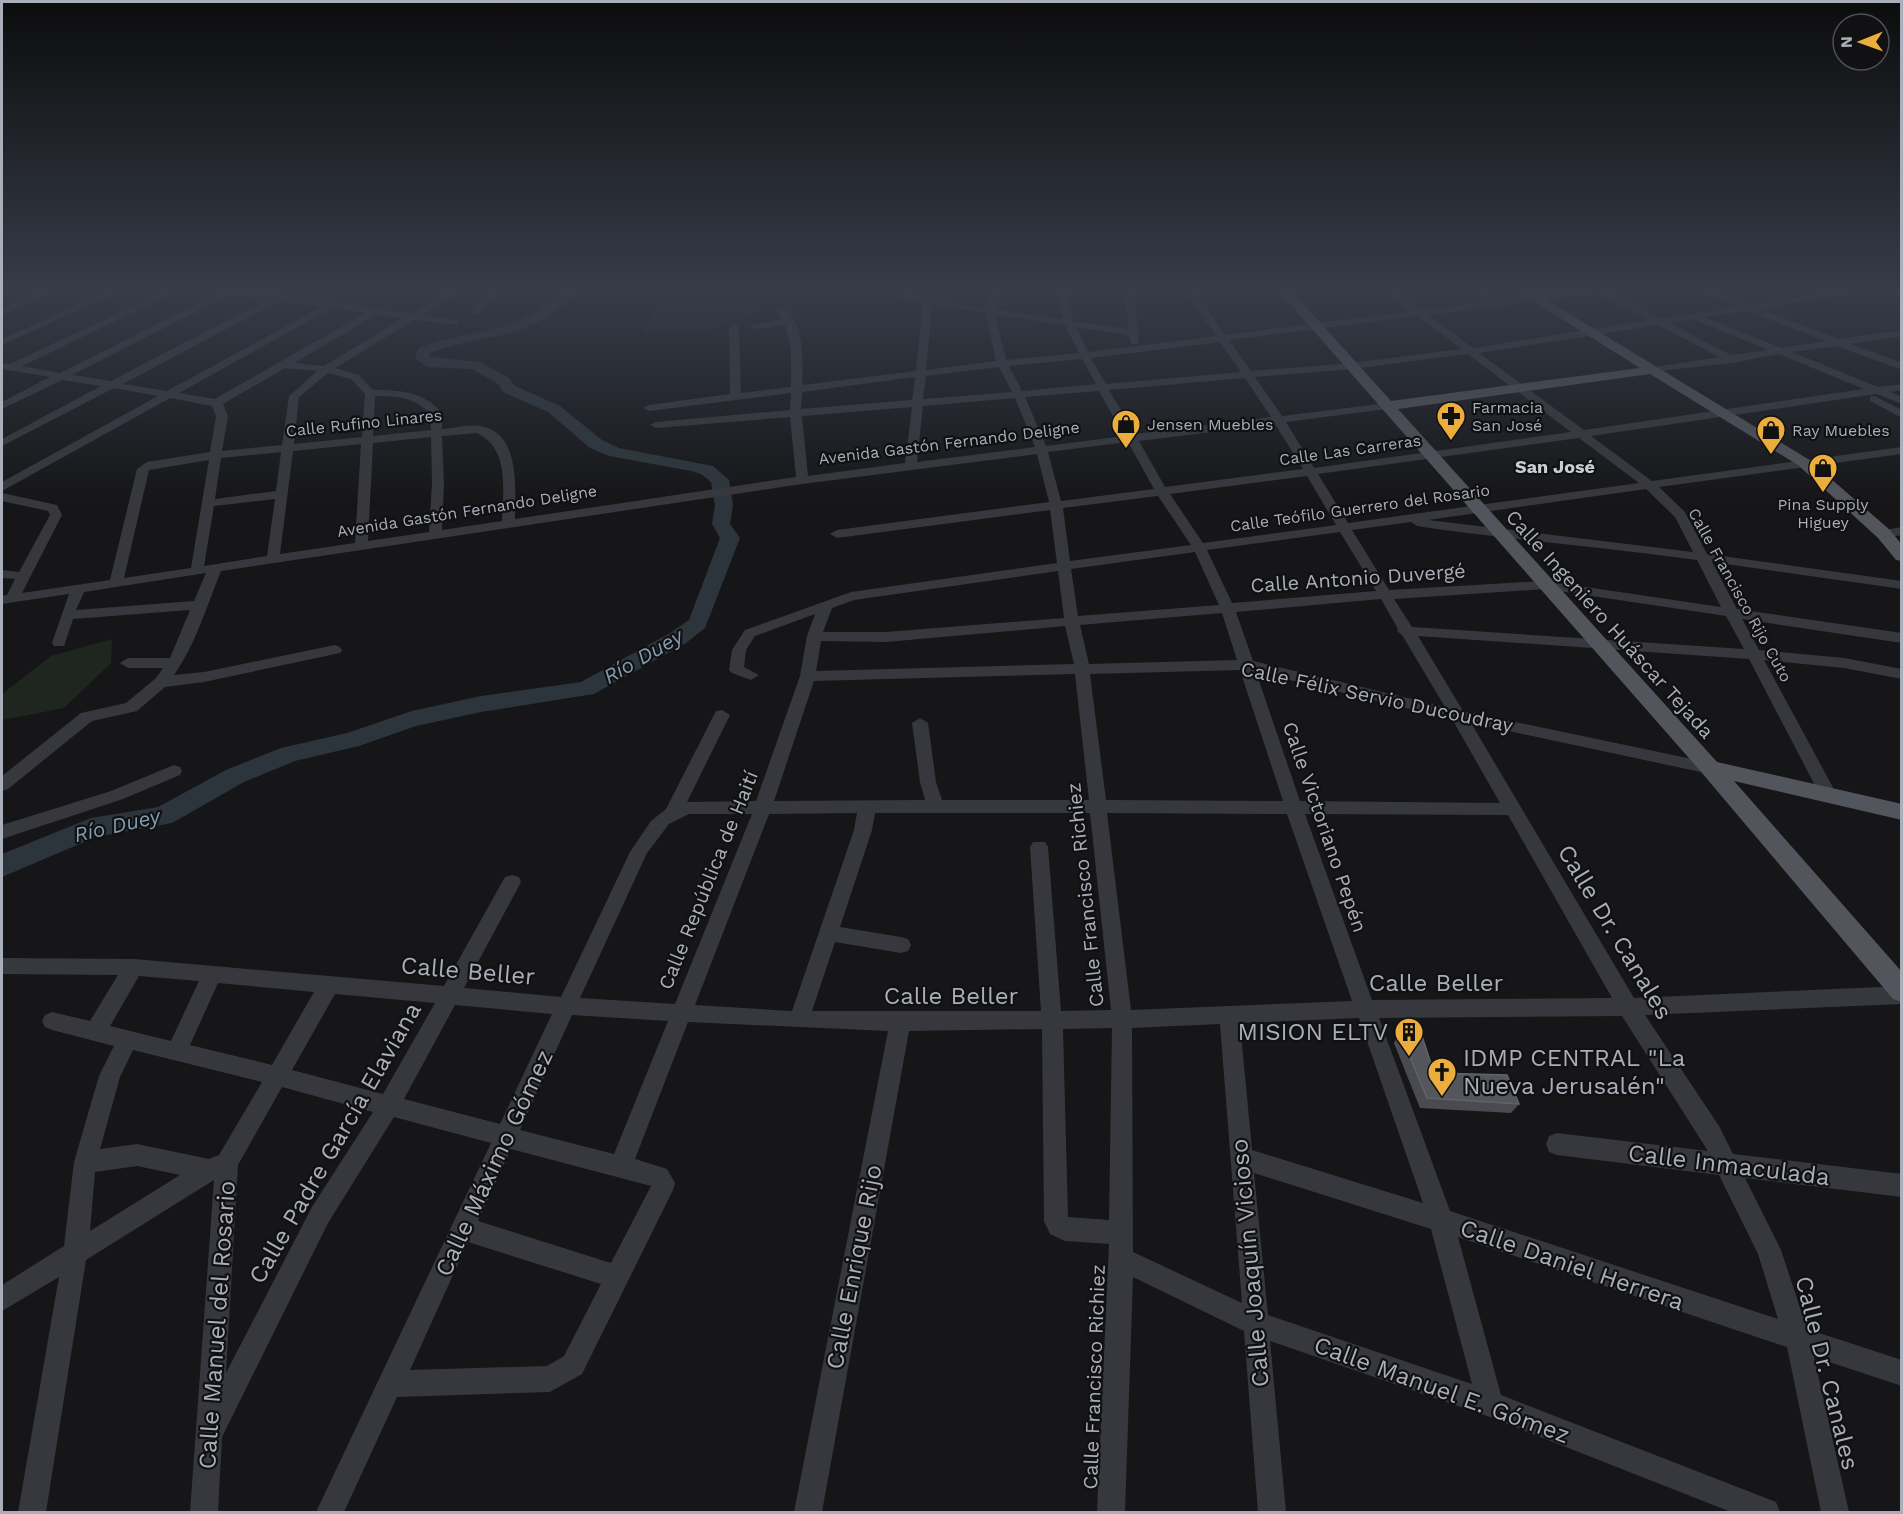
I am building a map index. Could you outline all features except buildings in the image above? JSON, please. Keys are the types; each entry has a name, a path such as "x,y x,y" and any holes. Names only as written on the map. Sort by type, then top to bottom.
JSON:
{"main road":[{"name":"Calle Ingeniero Huáscar Tejada","path":"1345,360 1710,768 1902,993"},
{"path":"1637,360 1803,462 1884,534 1902,555"},
{"name":"Avenida Gastón Fernando Deligne","path":"1387,406 1654,370"},
{"name":"Calle Félix Servio Ducoudray","path":"1710,768 1902,812"}],"street":[{"path":"4,369 24,360"},
{"path":"2,406 94,360"},
{"path":"2,443 159,360"},
{"path":"2,487 230,360"},
{"path":"4,369 63,376 217,403 294,360"},
{"path":"273,559 294,396 326,369 342,360"},
{"path":"735,360 736,397"},
{"path":"797,360 795,414 802,480"},
{"path":"911,465 922,360"},
{"name":"Calle Francisco Richiez","path":"1001,360 1042,450 1056,504 1071,619 1082,668 1122,1019 1121,1246 1116,1455 1111,1512"},
{"path":"649,408 1042,360"},
{"name":"Calle Victoriano Pepén","path":"1087,360 1162,492 1199,547 1227,607 1294,809 1441,1220 1490,1404"},
{"name":"Calle Dr. Canales","path":"1239,360 1278,419 1404,631 1458,715 1628,1007 1711,1134 1769,1250 1798,1341 1835,1512"},
{"path":"656,425 1250,376 1401,360"},
{"name":"Calle Francisco Rijo Cuto","path":"1481,360 1648,484 1680,515 1756,654 1827,794"},
{"name":"Avenida Gastón Fernando Deligne","path":"1654,370 1732,360"},
{"path":"1802,360 1902,401"},
{"path":"1883,360 1902,367"},
{"path":"285,365 326,369 359,379 370,393 361,545"},
{"name":"Calle Las Carreras","path":"837,534 1431,456 1902,387"},
{"path":"370,393 409,394 423,400 436,413 435,534"},
{"path":"1863,393 1902,415"},
{"path":"197,570 222,416 217,403"},
{"name":"Avenida Gastón Fernando Deligne","path":"7,599 765,485 1387,406"},
{"name":"Calle Rufino Linares","path":"116,582 145,467 215,455 478,429 488,433 504,447 507,462 508,524"},
{"name":"Calle Teófilo Guerrero del Rosario","path":"751,675 736,670 735,661 739,647 750,633 850,596 1803,462 1899,452"},
{"path":"209,503 281,494"},
{"path":"2,497 53,508 56,511 56,515 23,576 7,599"},
{"path":"1398,519 1499,534 1602,543 1902,585"},
{"path":"1884,534 1902,531"},
{"path":"2,784 87,717 131,707 161,682 175,663 202,605 216,567"},
{"path":"2,574 23,576"},
{"name":"Calle Antonio Duvergé","path":"814,636 886,637 1071,619 1545,585 1902,638"},
{"path":"59,643 67,615 79,588"},
{"path":"67,615 202,605"},
{"name":"Calle República de Haití","path":"621,1166 763,807 808,676 814,636 825,607"},
{"path":"1404,631 1756,654 1844,663 1902,674"},
{"path":"161,682 204,677 335,650"},
{"path":"128,663 175,663"},
{"name":"Calle Félix Servio Ducoudray","path":"808,676 1247,665 1458,715 1710,768"},
{"name":"Calle Máximo Gómez","path":"330,1512 636,857 651,831 669,814 722,716"},
{"path":"920,723 928,782 935,806"},
{"path":"2,832 117,795 174,771"},
{"path":"669,814 689,808 763,807 1513,809"},
{"path":"800,1020 863,830 867,807"},
{"path":"1039,847 1052,1021 1056,1221 1058,1226 1065,1229 1121,1246"},
{"name":"Calle Padre García Elaviana","path":"210,1433 320,1215 388,1107 512,882"},
{"path":"828,933 900,945"},
{"name":"Calle Beller","path":"2,966 134,967 567,1006 800,1020 900,1022 1052,1021 1365,1009 1628,1007 1902,993"},
{"path":"96,1030 134,967"},
{"path":"177,1051 212,974"},
{"name":"Calle Manuel del Rosario","path":"204,1512 210,1433 218,1167 276,1076 329,985"},
{"name":"Calle Joaquín Vicioso","path":"1229,1013 1272,1512"},
{"path":"52,1021 276,1076 659,1177 663,1183 573,1365 559,1376 550,1379 390,1384"},
{"name":"Calle Enrique Rijo","path":"807,1512 900,1022"},
{"path":"32,1512 76,1250 85,1162 110,1076 128,1039"},
{"name":"Calle Inmaculada","path":"1557,1144 1902,1186"},
{"path":"85,1162 137,1155 218,1167"},
{"name":"Calle Daniel Herrera","path":"1241,1158 1441,1220 1798,1341 1902,1373"},
{"path":"2,1299 76,1250 218,1167"},
{"path":"464,1229 616,1277"},
{"name":"Calle Manuel E. Gómez","path":"1121,1246 1255,1323 1490,1404 1766,1512"}],"shaded area":[{"path":"112,639 111,663 64,708 2,720 2,694 51,656"}],"waterway":[{"name":"Río Duey","path":"2,867 22,855 91,828 126,820 163,816 235,776 289,754 351,740 412,719 481,704 586,689 678,638 698,623 730,538 721,524 724,505 720,480 707,470 615,452 596,444 554,409 509,389 504,381 475,365 427,362 424,360"}],"place":[{"name":"Farmacia San José","path":"1451,442"},
{"name":"Jensen Muebles","path":"1126,450"},
{"name":"Ray Muebles","path":"1771,456"},
{"name":"Pina Supply Higuey","path":"1823,494"},
{"name":"MISION ELTV","path":"1409,1058"},
{"name":"IDMP CENTRAL \"La Nueva Jerusalén\"","path":"1442,1098"}],"district":[{"name":"San José","path":"1555,466"}]}
